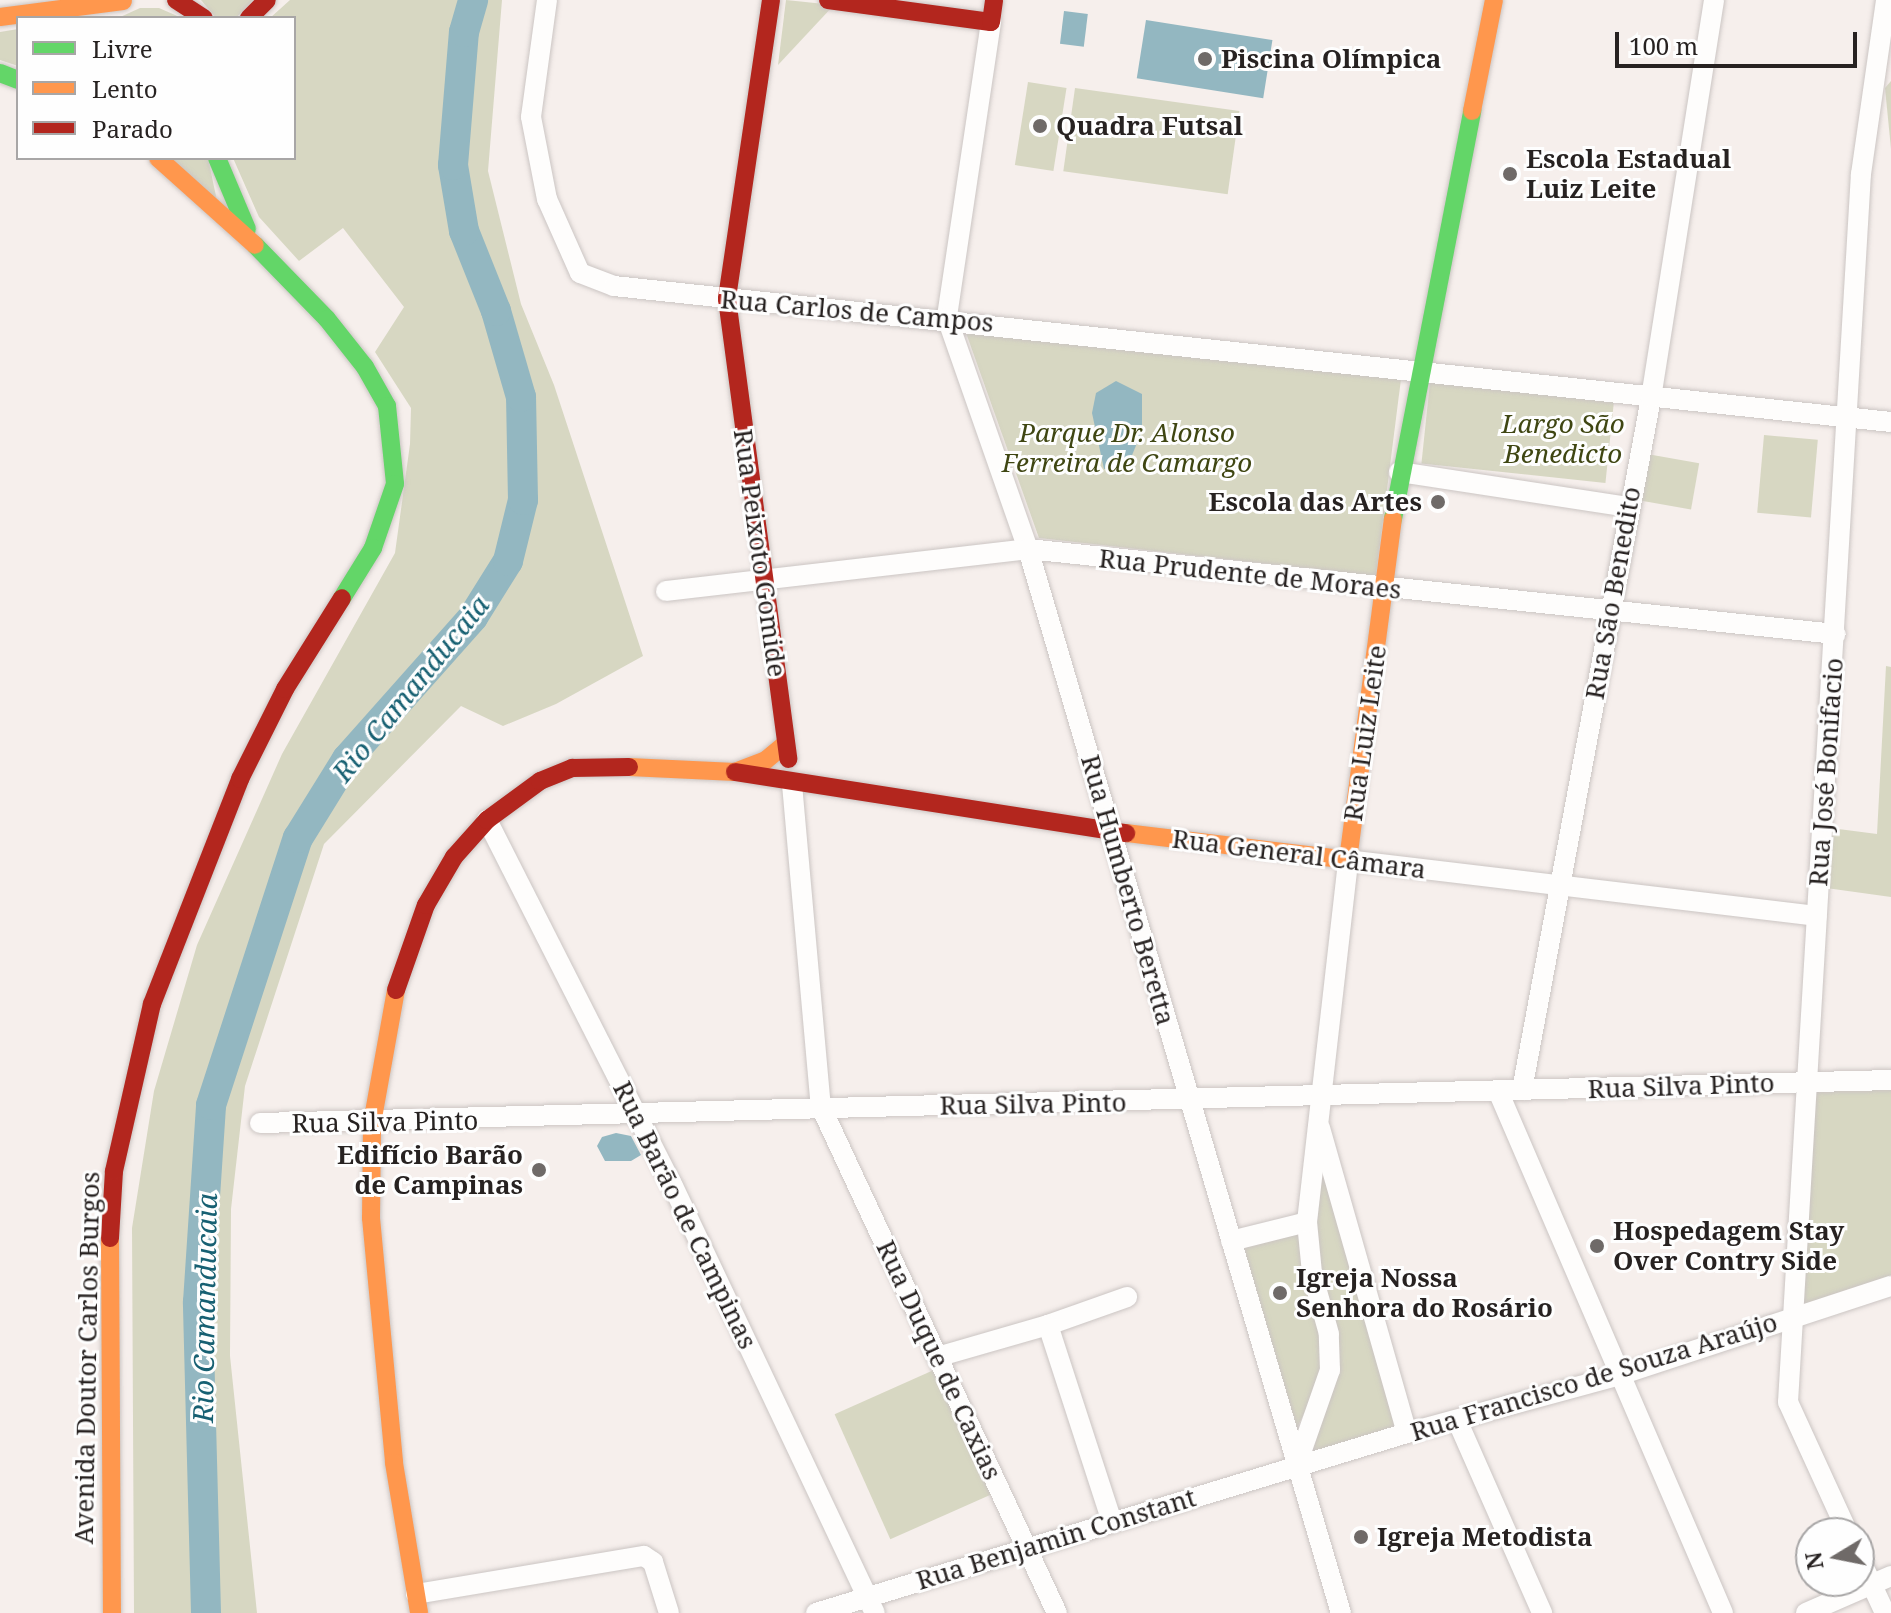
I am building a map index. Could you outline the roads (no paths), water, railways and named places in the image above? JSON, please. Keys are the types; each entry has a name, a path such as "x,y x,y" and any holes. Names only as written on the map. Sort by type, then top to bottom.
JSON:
{"street":[{"path":"176,0 201,16"},
{"path":"251,16 267,0"},
{"name":"Rua Carlos de Campos","path":"547,0 531,117 547,199 580,273 614,286 947,318 1651,398"},
{"name":"Rua Peixoto Gomide","path":"771,0 727,299 792,784 821,1107"},
{"path":"828,0 991,22"},
{"path":"947,318 994,0"},
{"name":"Rua Luiz Leite","path":"1296,1467 1330,1370 1329,1334 1312,1273 1307,1222 1348,860 1399,472 1494,0"},
{"name":"Rua São Benedito","path":"1522,1090 1627,507 1651,398 1714,0"},
{"name":"Rua José Bonifacio","path":"1841,1517 1788,1402 1861,174 1886,0"},
{"path":"0,17 125,1"},
{"path":"104,16 125,1"},
{"name":"Avenida Doutor Carlos Burgos","path":"112,1613 109,1257 114,1171 131,1083 157,991 240,779 285,689 373,548 395,484 395,445 387,406 365,367 327,319 261,251 160,160"},
{"name":"Avenida Doutor Carlos Burgos","path":"218,160 238,216 261,251"},
{"name":"Rua Humberto Beretta","path":"947,318 1028,549 1341,1613"},
{"path":"1651,398 1891,422"},
{"path":"1399,472 1627,507"},
{"name":"Rua Prudente de Moraes","path":"666,591 1028,549 1384,590 1836,634"},
{"path":"735,772 766,760 786,743"},
{"name":"Rua General Câmara","path":"418,1604 378,1322 372,1124 402,964 454,857 487,820 540,781 572,768 735,772 792,784 1112,831 1817,916"},
{"name":"Rua Barão de Campinas","path":"487,820 637,1115 871,1605"},
{"name":"Rua Silva Pinto","path":"260,1123 372,1124 821,1107 1189,1101 1318,1106 1498,1091 1891,1080"},
{"path":"1498,1091 1723,1613"},
{"path":"1318,1106 1407,1433"},
{"name":"Rua Duque de Caxias","path":"821,1107 1057,1613"},
{"path":"1231,1241 1307,1222"},
{"name":"Rua Francisco de Souza Araújo","path":"1296,1467 1620,1375 1891,1286"},
{"path":"937,1357 1048,1325 1127,1297"},
{"path":"1048,1325 1112,1522"},
{"path":"1457,1420 1542,1613"},
{"name":"Rua Benjamin Constant","path":"816,1613 871,1605 1026,1547 1296,1467"},
{"path":"418,1604 644,1556 653,1562 669,1613"},
{"path":"1806,1613 1881,1580 1885,1613"}],"water":[{"path":"1064,11 1088,14 1084,47 1060,44"},
{"name":"Piscina Olímpica","path":"1146,20 1272,40 1263,98 1137,78"},
{"path":"1116,381 1142,394 1142,431 1128,465 1104,469 1092,413 1096,393"},
{"path":"616,1133 631,1136 641,1155 631,1161 605,1161 597,1146 602,1137"}],"waterway":[{"name":"Rio Camanducaia","path":"206,1613 198,1302 211,1105 298,838 347,759 473,617 508,561 523,500 521,397 496,311 464,231 453,165 464,32 473,0"}],"place":[{"name":"Piscina Olímpica","path":"1205,59"},
{"name":"Quadra Futsal","path":"1040,126"},
{"name":"Escola Estadual Luiz Leite","path":"1510,174"},
{"name":"Escola das Artes","path":"1438,502"},
{"name":"Edifício Barão de Campinas","path":"539,1170"},
{"name":"Hospedagem Stay Over Contry Side","path":"1597,1246"},
{"name":"Igreja Nossa Senhora do Rosário","path":"1280,1293"},
{"name":"Igreja Metodista","path":"1361,1537"}],"park label":[{"name":"Largo São Benedicto","path":"1563,439"},
{"name":"Parque Dr. Alonso Ferreira de Camargo","path":"1127,448"}]}
